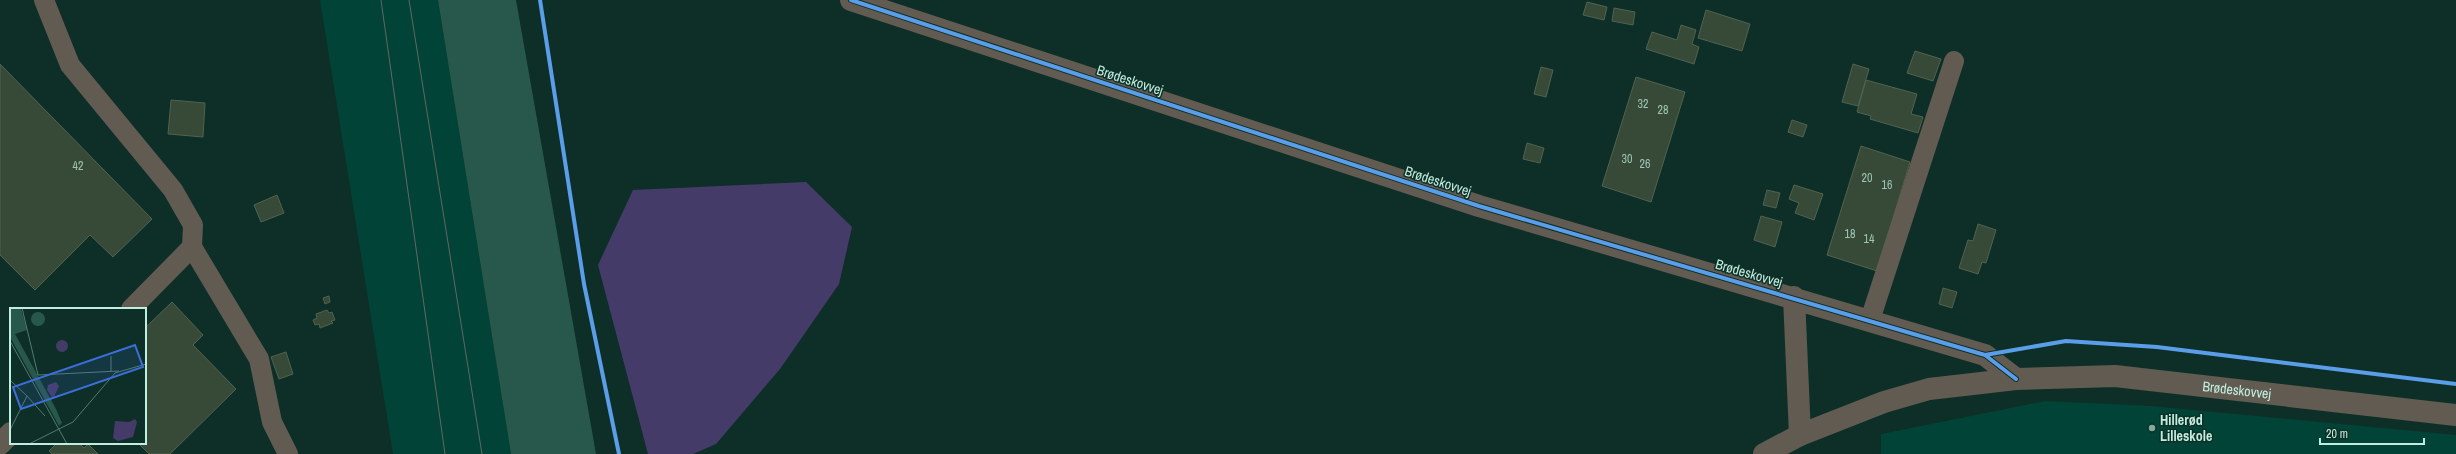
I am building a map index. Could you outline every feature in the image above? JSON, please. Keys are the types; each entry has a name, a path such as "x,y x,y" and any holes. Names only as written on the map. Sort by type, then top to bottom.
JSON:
{"street":[{"name":"Brødeskovvej","path":"851,0 1479,206 1794,297 1986,355 2016,379"},
{"name":"Brødeskovvej","path":"1794,297 1800,435"},
{"name":"Brødeskovvej","path":"1764,454 1800,435 1884,402 1929,389 2016,379 2115,376 2456,415"},
{"path":"0,444 10,434"}],"lane":[{"path":"44,0 70,65 173,190 193,225 192,247 259,359 272,422 288,454"},
{"path":"1870,320 1954,61"},
{"path":"132,308 192,247"}],"shaded area":[{"path":"320,0 438,0 511,454 393,454"},
{"path":"438,0 516,0 596,454 511,454"},
{"path":"806,182 852,227 839,284 780,369 716,444 693,454 648,454 598,265 633,190"},
{"name":"Hillerød Lilleskole","path":"2045,401 2151,406 2456,435 2456,454 1881,454 1881,434"}],"building":[{"path":"1587,2 1607,7 1604,20 1583,15"},
{"path":"1614,8 1635,12 1633,25 1612,21"},
{"path":"1706,10 1750,24 1742,51 1698,38"},
{"path":"1681,25 1696,30 1692,44 1699,47 1694,64 1646,49 1652,32 1677,40"},
{"path":"1915,51 1941,59 1933,81 1907,73"},
{"path":"0,64 152,219 113,257 90,235 35,290 0,255"},
{"path":"1853,64 1869,69 1858,106 1842,102"},
{"path":"1541,67 1553,70 1546,97 1534,94"},
{"path":"1636,77 1685,92 1651,202 1602,186"},
{"path":"1866,80 1917,94 1911,114 1923,117 1918,133 1870,119 1871,116 1857,112"},
{"path":"171,100 205,103 203,137 168,134"},
{"path":"1792,120 1807,125 1803,137 1788,132"},
{"path":"1527,143 1544,148 1540,163 1523,159"},
{"path":"1861,146 1910,162 1877,271 1827,255"},
{"path":"1794,185 1823,194 1814,220 1795,213 1799,203 1789,199"},
{"path":"1767,190 1780,193 1776,208 1763,205"},
{"path":"277,195 284,213 261,222 254,205"},
{"path":"1761,216 1782,222 1775,247 1754,240"},
{"path":"1978,224 1996,230 1986,263 1982,262 1978,274 1959,268 1968,240 1973,241"},
{"path":"1943,288 1957,292 1952,308 1939,304"},
{"path":"329,296 330,302 325,304 323,298"},
{"path":"172,302 203,335 193,345 236,389 170,454 149,454 139,444 146,444 146,327"},
{"path":"327,310 329,313 332,312 335,320 331,321 333,323 320,328 319,324 315,325 313,320 317,318 316,314"},
{"path":"286,352 293,374 279,379 271,357"},
{"path":"56,444 80,444 84,448 88,444 98,454 52,454 49,451"}],"tram line":[{"path":"381,0 445,454"},
{"path":"409,0 482,454"}],"cycle path":[{"path":"540,0 584,284 619,454"},
{"path":"851,0 1479,206 1985,355 2016,379"},
{"path":"1985,355 2066,341 2157,347 2456,384"}],"place":[{"name":"Hillerød Lilleskole","path":"2152,428"}]}
